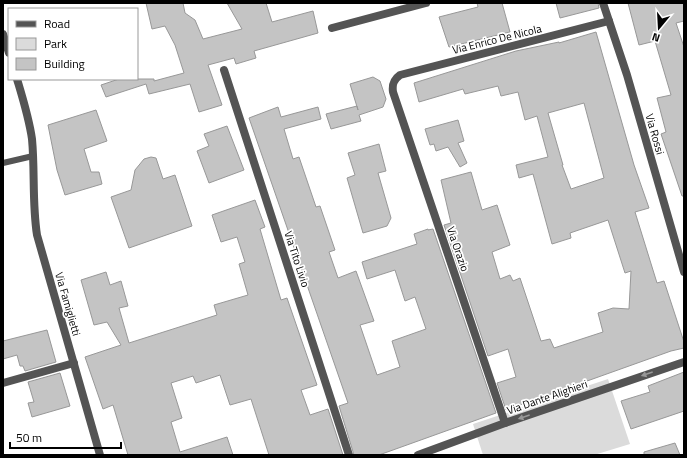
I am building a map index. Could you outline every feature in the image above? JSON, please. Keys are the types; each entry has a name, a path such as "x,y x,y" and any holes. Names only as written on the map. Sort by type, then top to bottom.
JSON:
{"street":[{"path":"332,28 426,3"},
{"name":"Via Rossi","path":"603,3 627,75 684,272"},
{"name":"Via Enrico De Nicola","path":"394,82 400,75 609,21"},
{"path":"3,34 8,51"},
{"name":"Via Tito Livio","path":"224,70 349,455"},
{"name":"Via Famiglietti","path":"17,80 28,116 33,156 34,214 37,235 100,455"},
{"name":"Via Orazio","path":"394,82 393,92 504,423"},
{"name":"Via Dante Alighieri","path":"418,455 504,423 684,362"},
{"path":"3,383 74,363"}],"lane":[{"path":"3,163 33,156"}],"green space":[{"path":"608,379 630,444 594,455 483,455 473,424"}],"building":[{"path":"146,3 183,3 185,13 195,20 203,39 242,29 227,3 266,3 272,22 313,11 318,33 254,51 256,58 236,64 234,58 208,65 222,105 199,112 190,84 149,94 146,84 106,97 101,85 116,80 154,79 154,81 184,73 175,45 165,26 152,29"},
{"path":"477,3 502,3 510,32 449,47 439,17 478,7"},
{"path":"556,3 598,3 599,8 560,18"},
{"path":"628,3 684,3 684,21 676,23 684,47 684,196 682,196 661,134 666,132 657,98 671,95 655,41 639,45"},
{"path":"596,32 634,165 649,208 635,212 657,283 664,281 684,342 684,348 671,351 506,410 497,383 516,377 508,349 488,356 444,225 451,223 441,180 471,172 482,210 497,205 510,245 492,252 500,279 510,275 513,281 520,278 541,341 550,339 554,348 603,332 598,313 613,308 629,309 631,271 625,273 608,220 570,233 571,238 552,244 533,174 519,178 516,165 548,157 537,116 525,120 518,92 501,96 498,86 465,94 463,89 419,102 414,83 516,51 559,43","holes":["584,103 604,178 571,189 562,165 548,113"]},
{"path":"373,77 380,81 386,99 383,107 359,115 361,121 331,129 326,114 357,106 350,84"},
{"path":"278,107 281,117 318,107 321,119 284,129 293,159 299,157 316,207 320,206 335,250 329,252 338,278 356,271 374,321 360,325 377,375 400,367 392,341 426,329 415,297 405,301 395,270 367,279 362,262 417,244 414,234 428,229 433,229 496,413 379,455 354,455 339,406 348,403 249,118"},
{"path":"96,110 107,141 84,149 91,172 99,172 102,184 65,195 57,170 48,125"},
{"path":"458,120 464,141 458,143 467,163 460,167 448,147 436,151 434,144 430,145 425,129"},
{"path":"227,126 244,170 209,183 197,151 209,146 204,134"},
{"path":"379,144 386,171 378,173 391,218 387,226 363,233 347,178 355,175 348,153"},
{"path":"151,157 156,158 163,179 175,175 192,226 129,248 111,197 131,190 135,170 144,159"},
{"path":"255,200 265,227 260,229 281,300 287,298 317,385 301,390 310,415 328,409 343,455 269,455 251,399 230,405 220,375 196,383 193,376 171,383 182,418 171,422 180,452 227,437 233,455 128,455 113,405 103,409 85,357 121,345 107,322 94,325 81,280 106,272 110,285 121,281 128,306 119,308 129,343 217,315 214,305 248,295 239,264 245,262 237,237 221,242 212,215"},
{"path":"47,330 56,362 25,371 23,366 20,366 17,355 3,359 3,341"},
{"path":"684,372 684,411 631,429 621,401 650,392 648,386"},
{"path":"60,373 70,406 32,417 28,403 34,402 28,382"},
{"path":"675,443 680,455 644,455 644,452"}]}
